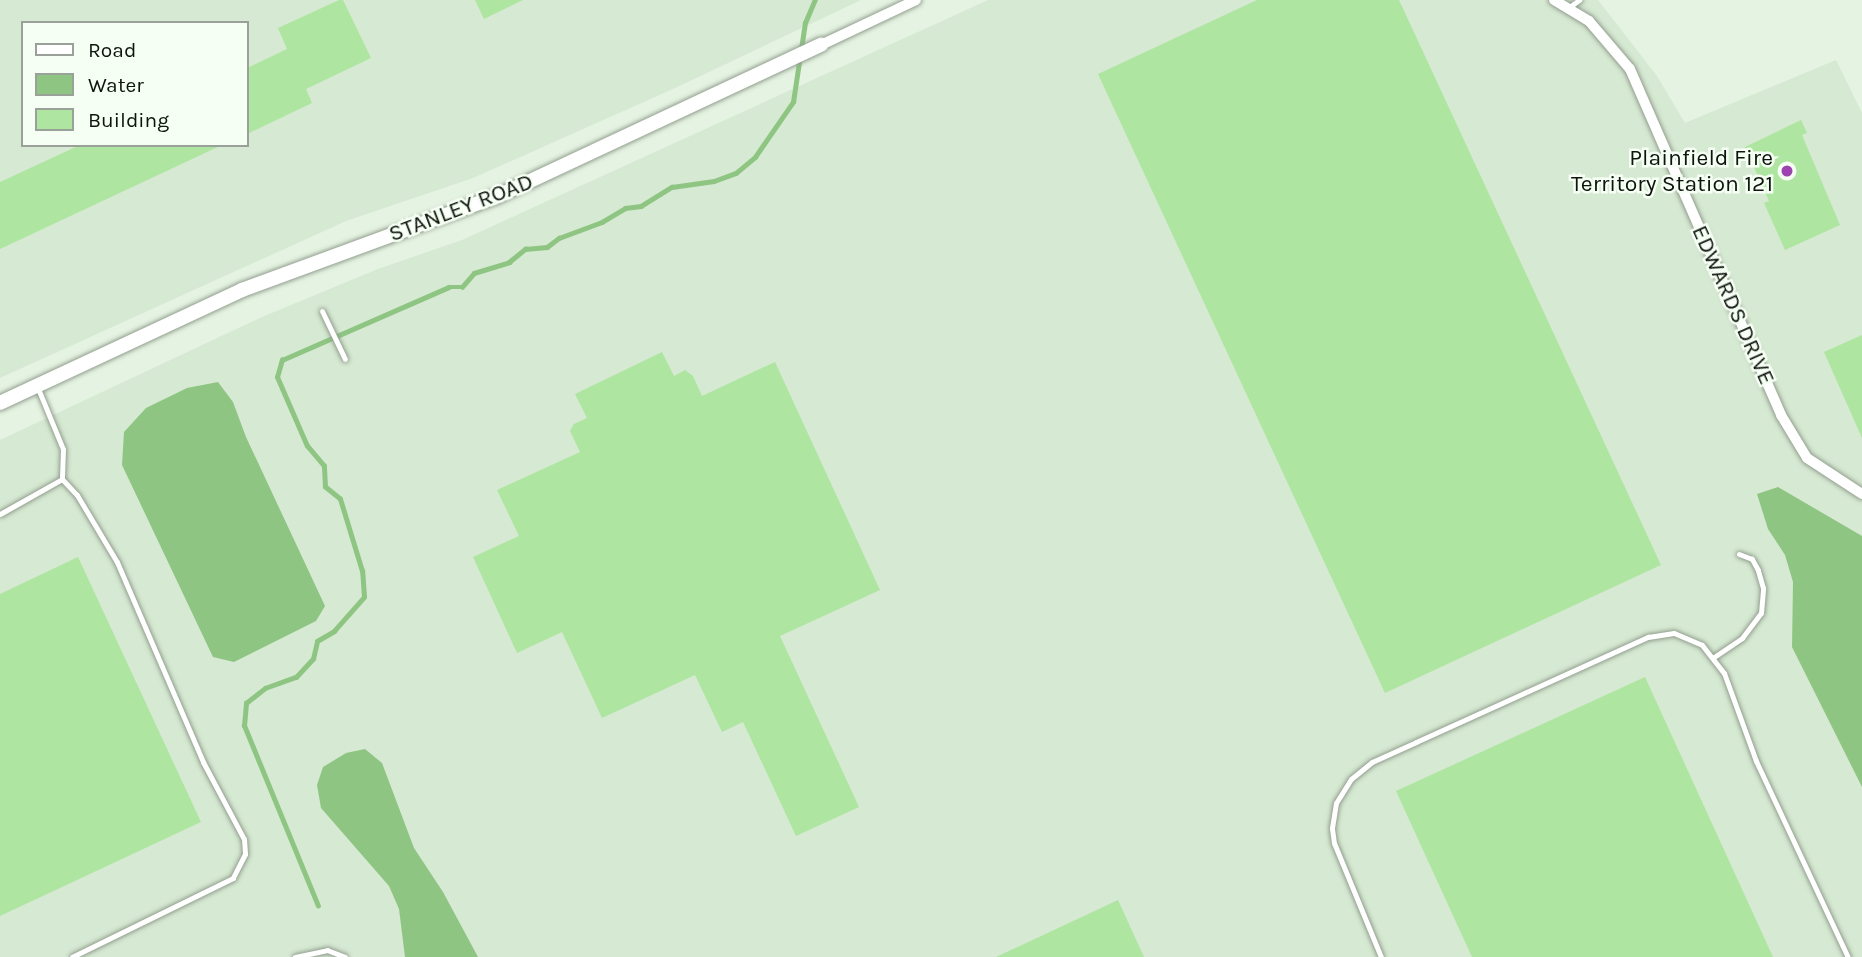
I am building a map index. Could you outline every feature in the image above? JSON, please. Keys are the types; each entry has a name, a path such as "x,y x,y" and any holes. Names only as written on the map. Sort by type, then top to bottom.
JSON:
{"street":[{"name":"STANLEY ROAD","path":"0,403 282,274 498,197 916,0"},
{"name":"EDWARDS DRIVE","path":"1554,0 1588,21 1630,69 1781,415 1807,458 1862,494"}],"lane":[{"path":"1568,8 1579,0"},
{"path":"321,311 345,359"},
{"path":"37,386 63,449 62,479 77,495 117,562 204,762 244,839 245,854 233,878 72,957"},
{"path":"0,514 62,479"},
{"path":"1714,657 1742,638 1761,613 1763,588 1758,570 1752,559 1739,554"},
{"path":"1381,957 1343,871 1332,828 1340,795 1360,770 1661,633 1684,636 1702,645 1714,657 1738,707 1756,761 1848,957"},
{"path":"295,957 327,950 345,957"}],"shaded area":[{"path":"0,0 861,0 675,88 473,178 346,221 0,378"},
{"path":"988,0 1598,0 1657,76 1685,123 1836,60 1862,113 1862,957 0,957 0,440 262,317 378,269 462,240"}],"water":[{"path":"218,382 233,402 246,437 325,606 316,621 234,662 213,657 122,465 124,432 146,408 187,388"},
{"path":"1778,487 1862,536 1862,787 1792,647 1793,582 1785,555 1768,529 1757,494"},
{"path":"365,749 382,763 414,848 443,892 478,957 405,957 399,909 389,886 321,808 317,785 323,767 346,753"}],"building":[{"path":"343,0 371,58 306,89 312,103 248,134 248,68 287,49 278,28"},
{"path":"475,0 523,0 484,19"},
{"path":"1257,0 1399,0 1661,565 1385,693 1098,74"},
{"name":"Plainfield Fire Territory Station 121","path":"1801,120 1807,133 1802,135 1840,225 1785,250 1764,203 1769,201 1745,147"},
{"path":"76,147 218,147 0,249 0,182"},
{"path":"1862,335 1862,438 1824,352"},
{"path":"662,352 674,376 685,370 693,376 702,396 775,362 880,590 780,636 859,807 796,836 743,722 722,732 695,675 602,718 562,632 517,653 473,557 519,536 497,490 580,452 570,431 574,424 587,418 575,394"},
{"path":"78,557 201,822 0,916 0,594"},
{"path":"1645,677 1773,957 1472,957 1396,791"},
{"path":"1118,900 1144,957 996,957"}],"waterway":[{"path":"318,906 244,726 246,703 265,688 296,677 313,659 317,641 334,631 364,597 362,571 340,499 325,487 324,466 307,446 277,377 282,360 449,287 462,287 474,273 509,262 525,249 547,247 559,238 602,222 625,208 641,206 672,187 714,181 736,173 755,157 793,102 805,23 815,0"}],"place":[{"name":"Plainfield Fire Territory Station 121","path":"1787,171"}]}
